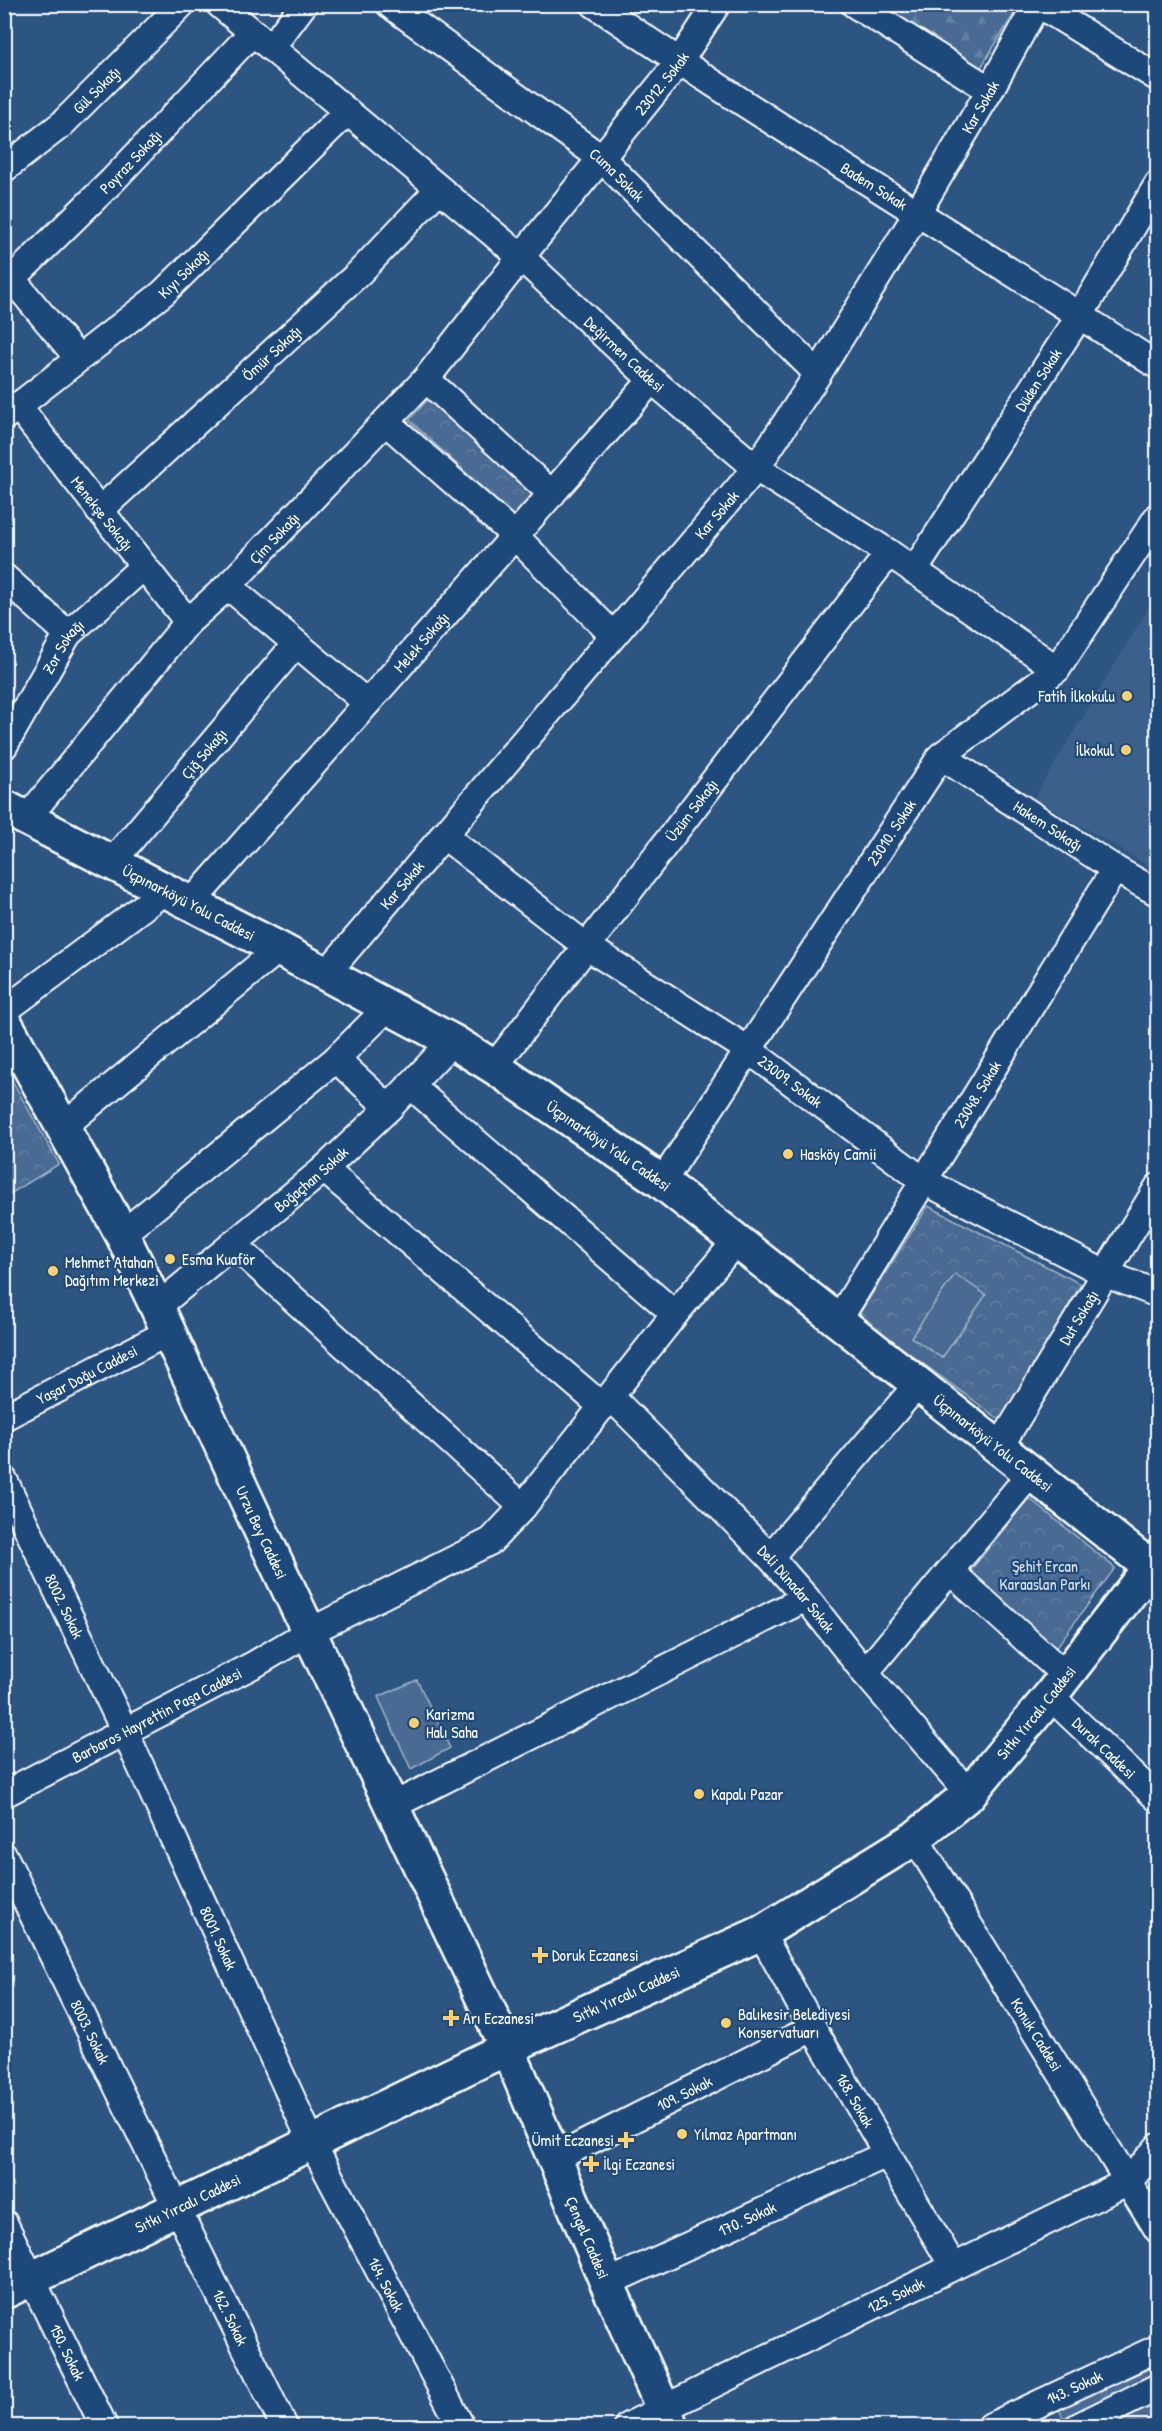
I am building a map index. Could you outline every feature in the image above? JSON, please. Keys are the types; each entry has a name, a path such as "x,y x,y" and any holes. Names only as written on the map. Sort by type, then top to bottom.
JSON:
{"main road":[{"name":"Üçpınarköyü Yolu Caddesi","path":"16,813 279,949 452,1041 494,1067 662,1182 1031,1473 1155,1566"},
{"name":"Urzu Bey Caddesi","path":"4,1022 64,1126 122,1234 507,2048"},
{"name":"Sıtkı Yırcalı Caddesi","path":"18,2285 507,2048 761,1933 915,1839 969,1794 1155,1566"},
{"name":"Çengel Caddesi","path":"507,2048 667,2418"}],"street":[{"name":"Gül Sokağı","path":"4,169 62,124 182,4"},
{"name":"Değirmen Caddesi","path":"219,4 521,257 652,380 756,468 889,553 1057,669"},
{"name":"Poyraz Sokağı","path":"8,283 112,181 262,40 304,4"},
{"name":"Cuma Sokak","path":"389,4 601,158 818,374"},
{"name":"Badem Sokak","path":"594,4 679,62 1158,366"},
{"name":"23012. Sokak","path":"521,257 679,62 717,4"},
{"path":"854,4 990,90"},
{"path":"1037,4 1158,78"},
{"name":"Kar Sokak","path":"326,974 756,468 818,374 916,214 990,90 1037,4"},
{"name":"Kıyı Sokağı","path":"11,411 163,293 347,112"},
{"name":"Düden Sokak","path":"914,571 1080,315 1158,184"},
{"name":"Ömür Sokağı","path":"99,511 359,273 439,189"},
{"name":"Çim Sokağı","path":"16,813 188,622 228,586 426,379 521,257"},
{"path":"8,283 78,358"},
{"path":"426,379 552,494"},
{"name":"Melek Sokağı","path":"4,1011 178,897 367,703 652,380"},
{"name":"Menekşe Sokağı","path":"11,411 99,511 188,622"},
{"path":"386,422 515,536 613,635"},
{"name":"23010. Sokak","path":"662,1182 750,1051 941,756 1057,669 1158,516"},
{"name":"Üzüm Sokağı","path":"494,1067 889,553"},
{"name":"Zor Sokağı","path":"4,746 68,634 144,567"},
{"path":"4,577 68,634"},
{"path":"228,586 367,703"},
{"name":"Çiğ Sokağı","path":"112,862 296,644"},
{"name":"Hakem Sokağı","path":"941,756 1115,868 1158,893"},
{"name":"23009. Sokak","path":"443,835 586,946 750,1051 924,1182 1106,1274 1158,1294"},
{"name":"23048. Sokak","path":"838,1319 1115,868"},
{"path":"64,1126 279,949"},
{"path":"122,1234 336,1059 388,1007"},
{"name":"Boğaçhan Sokak","path":"163,1319 233,1244 324,1168 389,1108 452,1041"},
{"path":"336,1059 389,1108"},
{"path":"410,1085 675,1314"},
{"name":"Deli Dünadar Sokak","path":"324,1168 607,1402 770,1557 806,1598 865,1673 969,1794"},
{"name":"Dut Sokağı","path":"999,1448 1158,1187"},
{"name":"Barbaros Hayrettin Paşa Caddesi","path":"4,1794 125,1732 309,1632 491,1542 523,1507 675,1314 737,1240"},
{"path":"233,1244 523,1507"},
{"name":"Yaşar Doğu Caddesi","path":"4,1417 163,1319"},
{"path":"770,1557 918,1384"},
{"path":"865,1673 1031,1473"},
{"name":"8002. Sokak","path":"4,1480 125,1732"},
{"name":"Durak Caddesi","path":"950,1571 1058,1686 1158,1799"},
{"path":"392,1806 806,1598"},
{"name":"8001. Sokak","path":"125,1732 312,2143"},
{"name":"Konuk Caddesi","path":"915,1839 1158,2230"},
{"name":"8003. Sokak","path":"4,1856 177,2209"},
{"name":"168. Sokak","path":"761,1933 813,2028 953,2266"},
{"name":"109. Sokak","path":"554,2159 813,2028"},
{"name":"164. Sokak","path":"312,2143 461,2427"},
{"path":"1129,2181 1158,2147"},
{"name":"170. Sokak","path":"607,2283 887,2154"},
{"name":"125. Sokak","path":"628,2427 667,2418 953,2266 1129,2181"},
{"name":"162. Sokak","path":"177,2209 284,2427"},
{"name":"150. Sokak","path":"4,2223 18,2285 104,2427"},
{"name":"143. Sokak","path":"991,2427 1158,2348"},
{"path":"1078,2427 1158,2387"}],"shaded area":[{"name":"Fatih İlkokulu","path":"1157,594 1157,871 1034,798"}],"green space":[{"path":"877,5 998,5 1014,14 980,69"},
{"path":"431,396 536,493 514,517 409,420"},
{"path":"5,1068 59,1164 4,1197"},
{"path":"928,1206 1081,1284 1003,1422 858,1316"},
{"path":"955,1274 986,1295 942,1358 911,1337"},
{"name":"Şehit Ercan Karaaslan Parkı","path":"1029,1498 1115,1568 1055,1649 967,1575"},
{"name":"Karizma Halı Saha","path":"417,1680 450,1748 411,1769 378,1697"},
{"path":"1157,2365 1157,2376 1063,2418 1059,2409"},
{"path":"1157,2399 1156,2426 1102,2426"}],"place":[{"name":"Fatih İlkokulu","path":"1127,696"},
{"name":"İlkokul","path":"1126,750"},
{"name":"Hasköy Camii","path":"788,1154"},
{"name":"Esma Kuaför","path":"170,1259"},
{"name":"Mehmet Atahan Dağıtım Merkezi","path":"53,1271"},
{"name":"Karizma Halı Saha","path":"414,1723"},
{"name":"Kapalı Pazar","path":"699,1794"},
{"name":"Doruk Eczanesi","path":"540,1955"},
{"name":"Arı Eczanesi","path":"451,2018"},
{"name":"Balıkesir Belediyesi Konservatuarı","path":"726,2023"},
{"name":"Yılmaz Apartmanı","path":"682,2134"},
{"name":"Ümit Eczanesi","path":"626,2140"},
{"name":"İlgi Eczanesi","path":"591,2164"}]}
